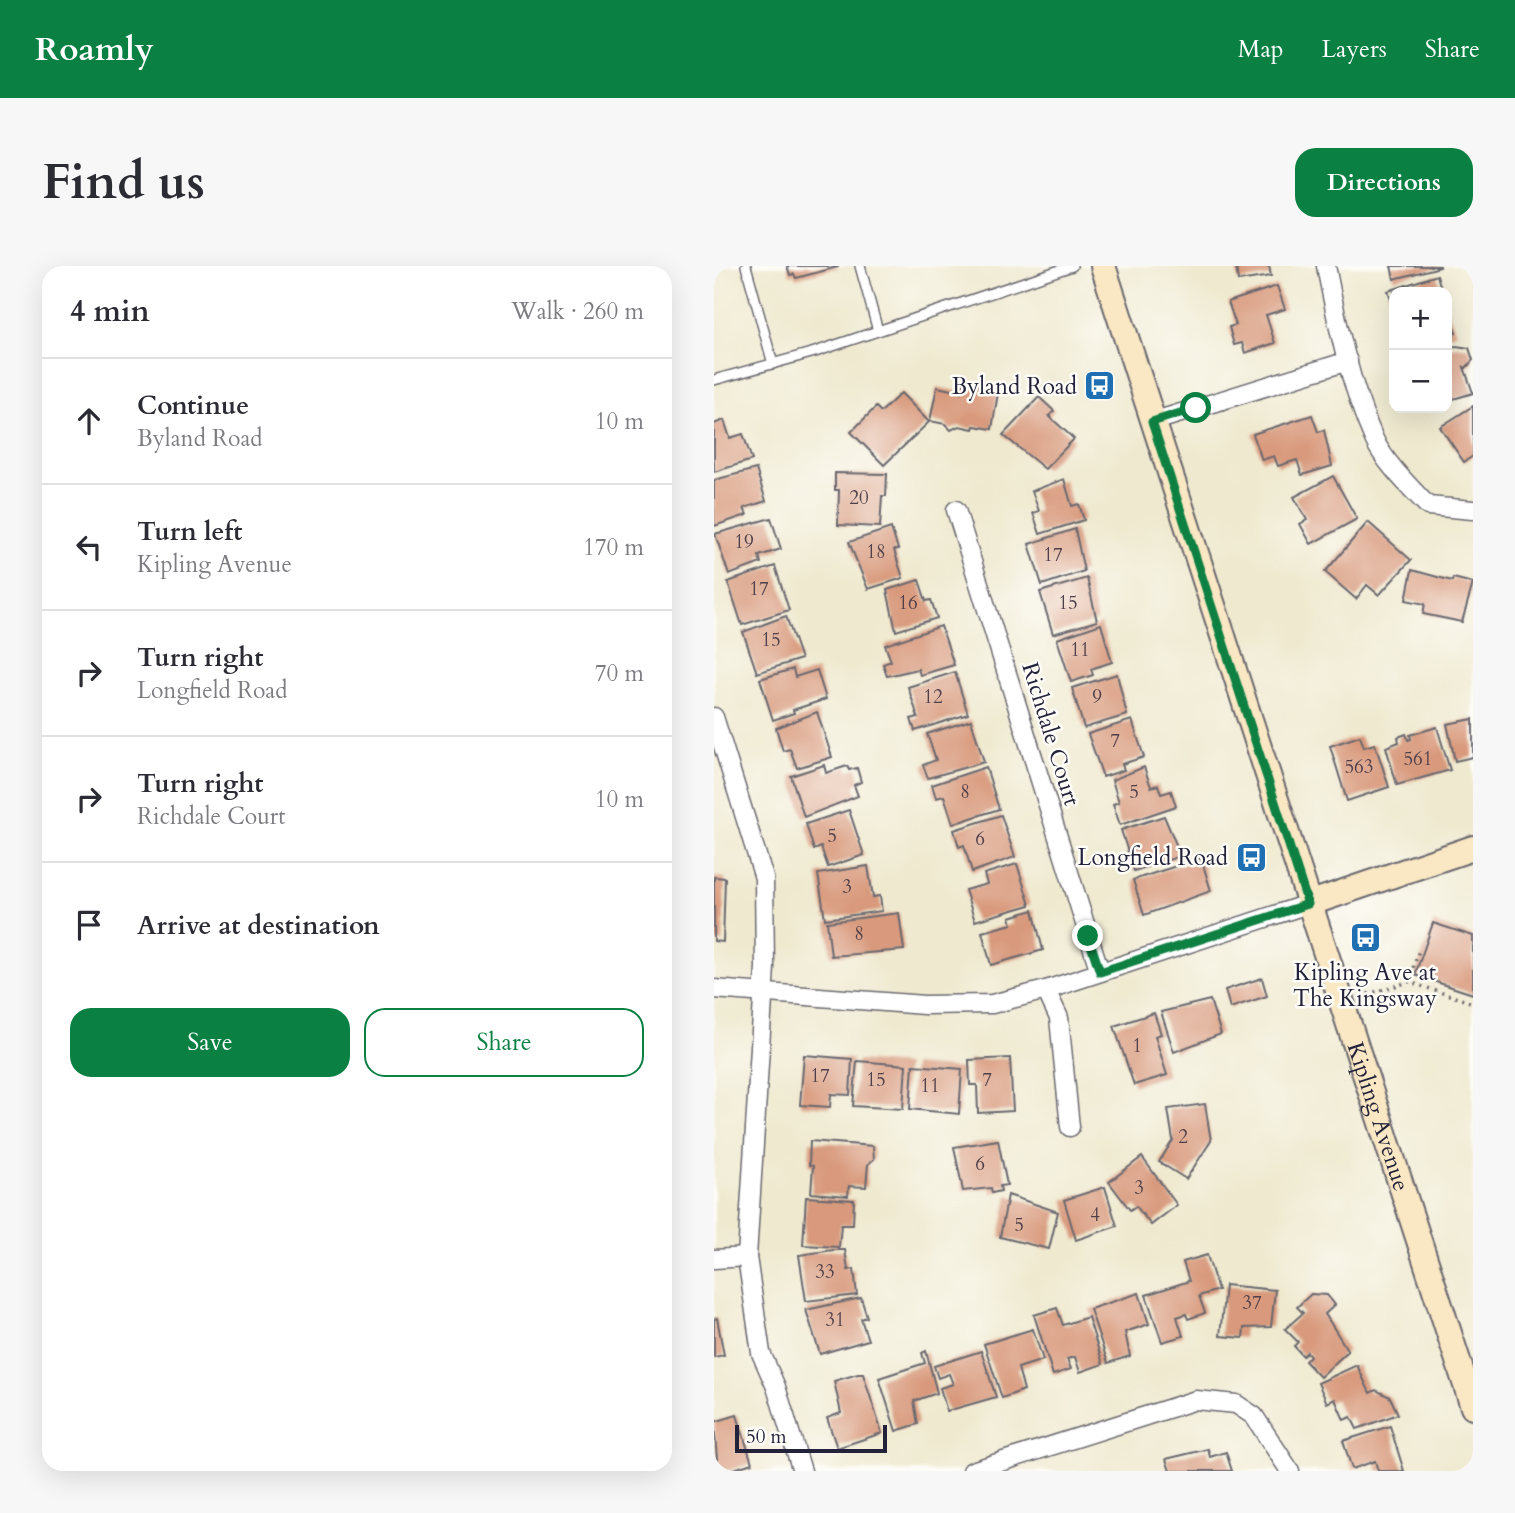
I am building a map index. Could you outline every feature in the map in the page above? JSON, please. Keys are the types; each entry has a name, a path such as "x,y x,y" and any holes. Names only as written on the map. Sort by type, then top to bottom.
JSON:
{"main road":[{"name":"Kipling Avenue","path":"1103,266 1473,1408"},
{"path":"1308,904 1473,848"}],"street":[{"path":"1326,266 1348,362 1374,441 1401,478 1428,506 1473,510"},
{"path":"1152,422 1348,362"},
{"name":"Richdale Court","path":"956,510 1100,972"},
{"path":"714,717 764,878 766,928 747,1258 761,1353 776,1387 802,1471"},
{"path":"714,989 969,1006 992,1004 1046,990 1308,904"},
{"path":"1046,990 1059,1018 1070,1127"},
{"path":"714,1259 747,1258"},
{"path":"972,1471 1196,1400 1236,1404 1254,1416 1290,1471"}],"lane":[{"path":"746,266 773,364"},
{"path":"860,266 878,331"},
{"path":"714,380 878,331 1072,266"}],"path":[{"path":"1409,982 1419,950"},
{"path":"1340,1002 1409,982 1473,1003"}],"building":[{"path":"787,266 838,267 796,278 794,274 790,275"},
{"path":"1236,266 1269,266 1271,276 1238,281"},
{"path":"1391,266 1440,266 1440,267 1394,279"},
{"path":"1437,275 1441,287 1400,287"},
{"path":"1277,286 1285,309 1266,315 1275,343 1245,353 1242,343 1234,345 1229,327 1236,325 1228,302"},
{"path":"1452,347 1469,348 1473,360 1464,367 1473,393 1452,399 1452,350"},
{"path":"962,383 999,387 992,429 959,426 951,430 945,424 930,421 937,387 961,392"},
{"path":"901,393 929,422 884,465 851,432 876,407 881,412"},
{"path":"1039,397 1054,411 1049,416 1074,439 1045,469 1003,435"},
{"path":"1473,406 1473,456 1464,462 1440,427"},
{"path":"1312,415 1318,432 1324,430 1332,466 1302,475 1297,460 1278,466 1274,456 1262,460 1253,434"},
{"path":"724,420 730,438 743,434 752,460 714,472 714,424"},
{"path":"756,469 766,501 744,508 747,515 714,526 714,480"},
{"path":"835,473 887,474 880,527 838,525 839,490 835,490"},
{"path":"1333,476 1357,519 1311,544 1300,524 1307,520 1294,497"},
{"path":"1064,479 1072,506 1079,504 1084,520 1040,534 1033,513 1039,511 1032,491"},
{"path":"771,518 781,549 759,556 761,563 729,575 715,534"},
{"path":"1368,522 1411,560 1379,595 1367,585 1356,599 1325,572"},
{"path":"891,528 898,549 894,550 903,578 868,589 849,542"},
{"path":"1075,529 1084,571 1042,585 1029,544"},
{"path":"775,566 789,610 742,625 728,582"},
{"path":"1412,570 1452,581 1453,578 1473,583 1462,622 1423,614 1425,604 1406,600"},
{"path":"1087,578 1097,621 1053,634 1040,592"},
{"path":"919,580 926,601 931,600 937,618 896,631 887,590"},
{"path":"786,616 801,659 757,673 743,632"},
{"path":"1101,624 1112,662 1091,669 1093,675 1071,682 1057,639"},
{"path":"941,626 954,665 920,675 918,669 887,676 883,664 891,661 885,645"},
{"path":"793,669 795,677 817,670 826,699 773,720 760,679"},
{"path":"955,672 968,714 915,731 911,719 918,717 908,687"},
{"path":"1117,674 1127,715 1084,728 1072,688"},
{"path":"817,712 832,757 797,768 790,749 783,751 776,728"},
{"path":"1473,719 1473,757 1455,761 1447,724"},
{"path":"971,720 984,762 928,778 923,765 936,760 927,734"},
{"path":"1132,720 1144,757 1122,764 1124,770 1103,777 1088,734"},
{"path":"1437,727 1450,770 1397,785 1386,747 1399,742 1398,737 1406,734 1408,740 1411,739 1410,735"},
{"path":"1360,736 1364,747 1375,744 1389,787 1347,801 1330,746"},
{"path":"824,765 826,773 847,766 849,770 857,768 861,782 854,785 858,796 804,817 791,776"},
{"path":"986,767 999,809 953,824 944,796 936,798 932,785"},
{"path":"1144,767 1151,787 1158,785 1161,794 1171,791 1176,806 1120,825 1113,804 1119,802 1112,780"},
{"path":"849,810 864,855 828,867 821,847 814,850 806,824"},
{"path":"1001,815 1015,857 972,872 964,845 959,847 954,830"},
{"path":"1164,816 1181,856 1134,871 1121,830"},
{"path":"1201,858 1211,891 1144,915 1133,880"},
{"path":"1017,864 1030,905 975,921 965,890 987,884 984,874"},
{"path":"868,866 873,897 880,896 882,911 825,919 818,874"},
{"path":"714,877 725,878 723,942 714,941"},
{"path":"1033,910 1043,950 991,965 982,932 1012,924 1010,917"},
{"path":"899,913 904,950 831,956 827,922"},
{"path":"1433,923 1473,936 1473,994 1415,975"},
{"path":"1262,978 1267,996 1230,1008 1225,990"},
{"path":"1210,1000 1221,1034 1174,1052 1161,1012"},
{"path":"1154,1013 1161,1034 1155,1036 1167,1075 1134,1085 1114,1026"},
{"path":"804,1055 852,1059 850,1095 831,1094 830,1107 800,1105"},
{"path":"1010,1058 1013,1111 978,1113 977,1085 970,1085 969,1060"},
{"path":"857,1061 906,1065 903,1109 853,1106"},
{"path":"913,1065 962,1069 959,1114 910,1109"},
{"path":"1205,1104 1211,1141 1186,1179 1159,1162 1173,1140 1168,1109"},
{"path":"998,1140 1007,1185 1000,1186 1001,1191 992,1193 991,1188 963,1191 954,1147"},
{"path":"810,1141 873,1146 874,1159 868,1164 866,1187 849,1186 848,1196 811,1193 813,1166 809,1165"},
{"path":"1142,1157 1177,1205 1151,1225 1136,1206 1130,1210 1109,1182"},
{"path":"1105,1187 1117,1226 1076,1240 1064,1200"},
{"path":"1008,1195 1058,1212 1049,1249 1000,1237"},
{"path":"806,1197 854,1200 853,1225 841,1225 839,1247 803,1245"},
{"path":"845,1250 848,1270 854,1269 857,1295 806,1301 799,1255"},
{"path":"1207,1255 1218,1290 1199,1296 1205,1313 1188,1319 1186,1314 1177,1317 1183,1336 1162,1342 1146,1295 1189,1281 1183,1262"},
{"path":"1225,1285 1275,1290 1271,1327 1244,1328 1243,1338 1220,1336"},
{"path":"1139,1293 1149,1324 1125,1332 1130,1356 1108,1363 1090,1309"},
{"path":"1311,1294 1327,1295 1335,1305 1325,1314 1348,1351 1320,1377 1305,1361 1310,1356 1307,1352 1303,1356 1294,1346 1298,1342 1285,1329 1303,1313 1297,1307"},
{"path":"861,1298 867,1317 861,1319 868,1340 820,1354 806,1310"},
{"path":"1057,1308 1063,1325 1088,1317 1103,1364 1080,1372 1075,1357 1067,1359 1071,1369 1053,1375 1034,1315"},
{"path":"717,1318 724,1355 714,1357 714,1319"},
{"path":"1033,1329 1043,1360 1018,1368 1024,1390 1002,1398 984,1344"},
{"path":"926,1351 937,1393 914,1401 918,1424 896,1431 879,1378 925,1363 922,1353"},
{"path":"981,1351 996,1397 947,1411 940,1388 953,1384 949,1374 938,1378 934,1366"},
{"path":"1357,1365 1370,1393 1376,1390 1390,1397 1398,1414 1357,1429 1351,1417 1344,1420 1335,1399 1327,1403 1318,1383"},
{"path":"863,1374 882,1433 837,1448 827,1418 841,1413 834,1381"},
{"path":"737,1415 752,1463 728,1471 714,1471 714,1460 717,1459 714,1422"},
{"path":"1390,1426 1404,1471 1378,1471 1375,1461 1352,1469 1343,1441"},
{"path":"1208,1449 1210,1457 1226,1452 1232,1471 1170,1471 1166,1459"}],"place":[{"name":"Byland Road","path":"1100,386"},
{"name":"Longfield Road","path":"1251,857"},
{"name":"Kipling Ave at The Kingsway","path":"1365,938"}],"route":[{"path":"1088,936 1100,972 1308,904 1152,422 1196,408"}]}
